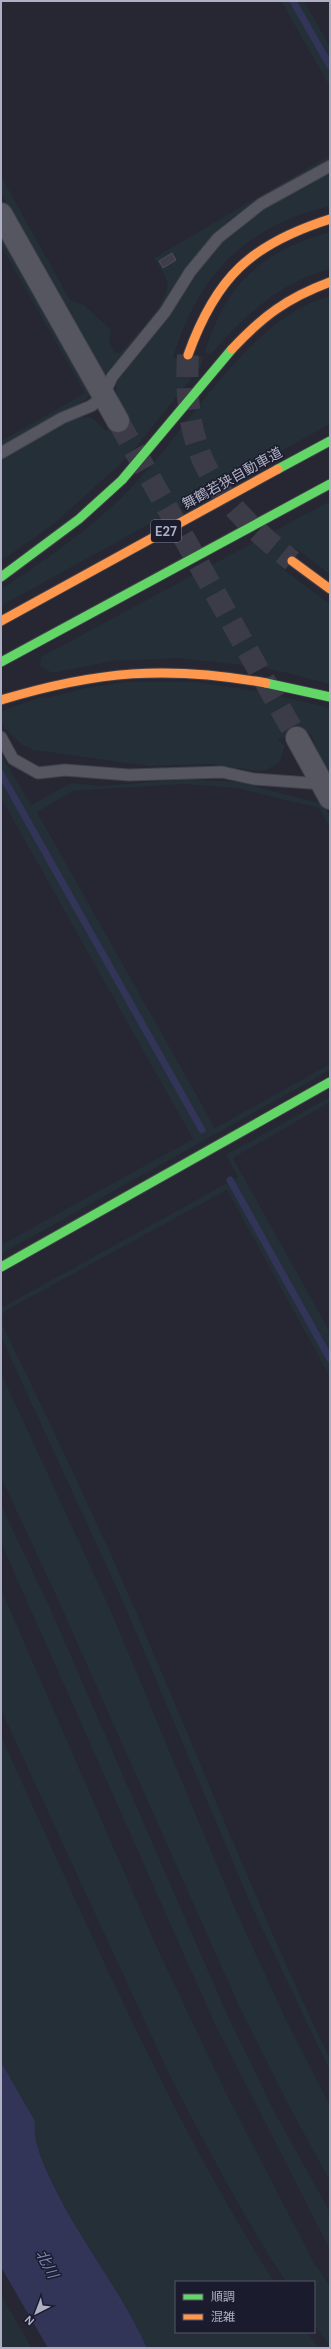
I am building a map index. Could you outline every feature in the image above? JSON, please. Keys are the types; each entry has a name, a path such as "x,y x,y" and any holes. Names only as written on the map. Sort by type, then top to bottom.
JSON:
{"main road":[{"path":"188,355 195,334 213,297 238,267 271,242 313,224 330,219"},
{"path":"1,577 75,522 122,480 150,449 230,350 251,330 285,303 330,282"},
{"name":"舞鶴若狭自動車道","path":"1,621 330,440"},
{"name":"E27","path":"1,662 330,484"},
{"path":"292,561 330,589"},
{"path":"1,700 36,688 69,680 102,674 154,671 227,676 330,697"},
{"path":"1,1267 330,1082"}],"street":[{"path":"1,214 118,421"},
{"path":"297,738 327,789"}],"lane":[{"path":"1,453 62,418 91,406 104,397 112,377 166,312 190,272 218,238 261,204 330,166"},
{"path":"1,737 13,759 38,773 65,770 129,775 222,772 254,779 327,789"}],"shaded area":[{"path":"281,1 304,1 330,47 330,87"},
{"path":"330,155 330,158 259,200 229,220 215,234 186,269 162,310 108,373 103,374 1,193 1,176 70,300 83,304 111,330 109,342 115,353 121,352 150,319 167,291 167,283 164,273 154,258"},
{"path":"330,174 330,206 300,215 273,227 249,241 229,259 211,279 196,302 183,328 173,358 202,356 202,365 129,456 55,523 1,561 1,461 45,433 70,420 81,417 89,417 96,421 106,431 125,416 116,390 119,374 222,240 249,218 314,179"},
{"path":"330,232 330,269 312,275 279,292 249,315 210,355 205,352 224,307 236,289 250,274 284,249"},
{"path":"1,234 90,393 87,399 1,447 1,441 85,393 1,246"},
{"path":"330,296 330,424 1,606 1,589 83,531 128,491 150,467 220,380 245,352 272,327 300,308"},
{"path":"330,501 330,574 295,548 280,567 330,604 330,684 267,668 177,658 113,661 52,673 40,666 41,657"},
{"path":"125,682 196,682 258,691 330,708 330,777 321,762 311,734 277,739 285,746 280,761 267,770 257,771 212,764 149,766 34,750 22,745 4,728 1,722 1,711 44,696 46,698 87,688"},
{"path":"1,754 31,805 71,783 102,786 184,779 239,782 323,804 330,816 330,828 319,808 237,788 184,784 73,791 37,812 215,1128 330,1064 330,1070 1,1254 1,1245 193,1139 1,798"},
{"path":"330,1097 330,1102 233,1158 330,1332 330,1377 227,1190 5,1311 1,1317 1,1308 238,1177 226,1155"},
{"path":"1,1317 2,1324 77,1481 131,1600 259,1903 330,2059 330,2071 251,1905 124,1604 1,1337"},
{"path":"1,1373 110,1609 236,1911 286,2020 330,2106 330,2181 288,2104 239,2006 59,1602 1,1477"},
{"path":"1,1505 50,1608 226,2012 274,2111 330,2212 330,2250 213,2020 1,1543"},
{"path":"1,1589 158,1950 227,2095 314,2263 330,2286 330,2346 315,2325 315,2281 285,2281 211,2155 170,2076 1,1710"},
{"path":"1,1736 128,2014 197,2150 234,2216 273,2281 175,2281 175,2333 308,2333 319,2348 147,2348 125,2305 73,2222 62,2201 44,2165 39,2151 35,2136 35,2121 1,2062"},
{"path":"1,2295 32,2348 1,2348"}],"water":[{"name":"北川","path":"1,2062 35,2121 35,2136 38,2149 60,2198 124,2304 147,2348 48,2348 1,2267"}],"building":[{"path":"172,253 176,260 163,268 159,261"}],"waterway":[{"path":"293,1 330,66"},
{"path":"1,774 202,1130"},
{"path":"230,1180 330,1359"}],"tunnel":[{"path":"188,355 188,390 191,421 198,448 209,473 224,496 243,517 265,539 292,561"},
{"path":"118,421 297,738"}],"traffic: fast":[{"path":"1,577 79,519 122,480 232,349"},
{"path":"278,469 330,441"},
{"path":"1,662 330,484"},
{"path":"266,683 330,697"},
{"path":"1,1267 330,1082"}],"traffic: slow":[{"path":"188,355 211,304 224,284 240,267 258,252 278,240 302,229 330,219"},
{"path":"232,349 243,337 276,309 301,295 330,282"},
{"path":"1,621 278,469"},
{"path":"292,561 330,589"},
{"path":"1,700 36,690 69,683 101,677 132,674 196,674 230,677 266,683"}]}
